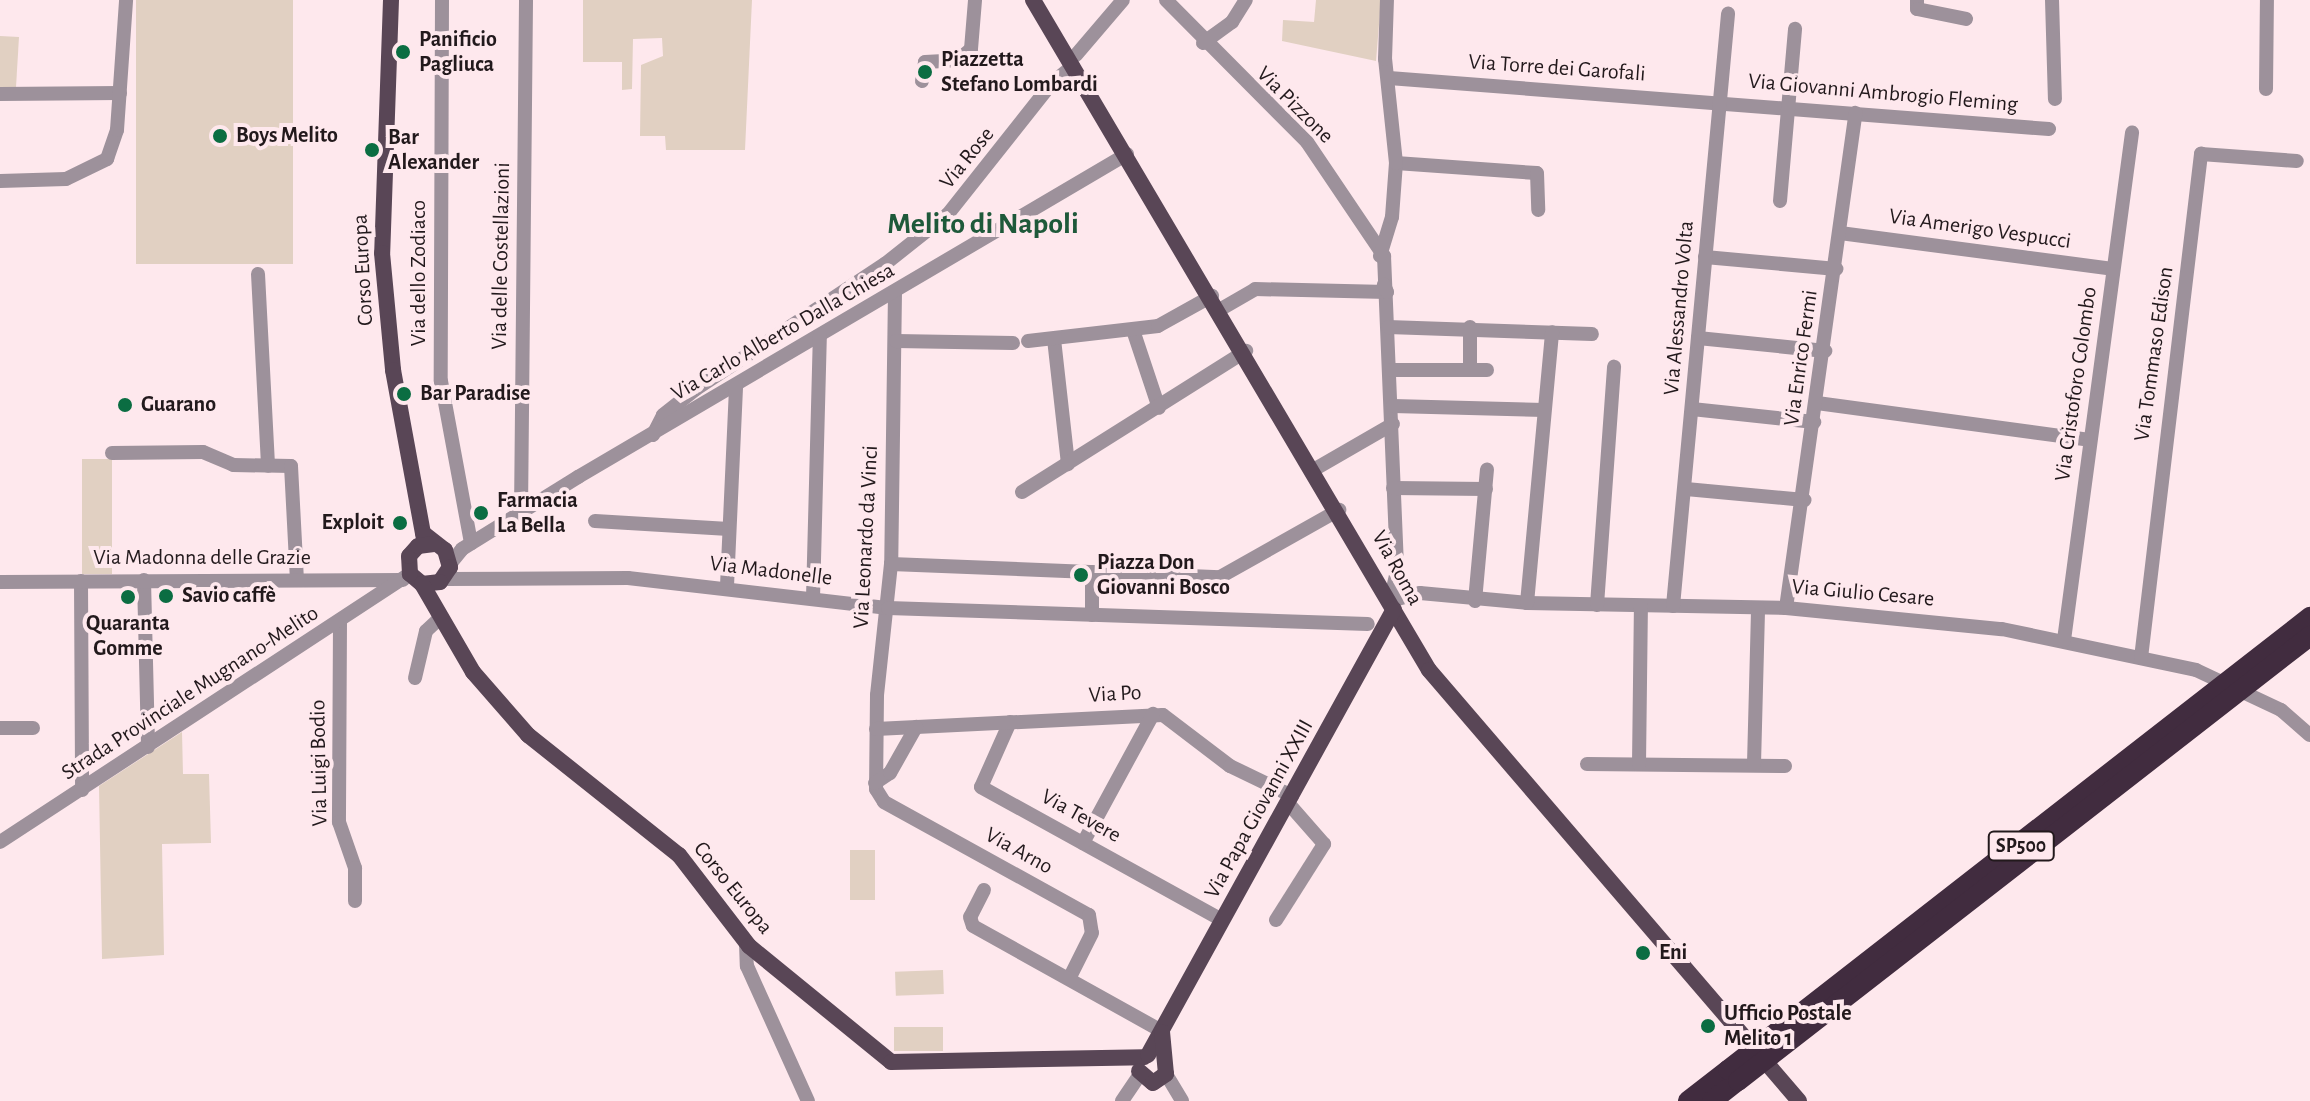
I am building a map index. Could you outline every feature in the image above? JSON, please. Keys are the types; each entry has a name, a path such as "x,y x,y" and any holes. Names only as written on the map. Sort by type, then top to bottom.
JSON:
{"highway":[{"name":"SP500","path":"1712,1101 1733,1076 2310,617"},
{"name":"SP500","path":"1688,1101 1733,1076 2310,636"}],"main road":[{"name":"Via Roma","path":"1033,0 1075,60 1127,154 1453,702 1799,1101"},
{"name":"Corso Europa","path":"392,1 382,253 391,358 437,552 440,618"},
{"path":"412,579 437,552"},
{"path":"412,579 409,556 437,552"},
{"name":"Corso Europa","path":"412,579 511,717 543,750 688,864 749,951 773,966 891,1062 1101,1059 1152,1072"},
{"name":"Via Papa Giovanni XXIII","path":"1162,1031 1290,799 1391,595"},
{"path":"1152,1072 1162,1031"}],"street":[{"path":"0,181 57,180 96,169 115,142 126,0"},
{"name":"Via dello Zodiaco","path":"442,0 441,381 467,546"},
{"name":"Via delle Costellazioni","path":"521,513 526,0"},
{"path":"922,81 929,61 958,60 971,49 975,0"},
{"name":"Via Rose","path":"653,435 663,415 696,389 885,264 948,214 1052,83 1075,60 1123,0"},
{"name":"Via Pizzone","path":"1166,0 1203,43 1307,142 1381,250"},
{"path":"1203,43 1232,22 1246,0"},
{"path":"1387,0 1396,163 1392,217 1381,250 1392,370 1396,562 1391,595"},
{"path":"1917,0 1917,9 1966,19"},
{"path":"2052,0 2055,99"},
{"path":"2266,89 2267,0"},
{"name":"Via Alessandro Volta","path":"1673,606 1728,14"},
{"path":"1780,201 1795,29"},
{"name":"Via Torre dei Garofali","path":"1389,78 1721,101"},
{"path":"0,94 120,93"},
{"name":"Via Giovanni Ambrogio Fleming","path":"1721,101 2045,129"},
{"name":"Via Enrico Fermi","path":"1786,608 1804,500 1856,113"},
{"name":"Via Cristoforo Colombo","path":"2064,640 2132,133"},
{"name":"Via Carlo Alberto Dalla Chiesa","path":"437,552 467,546 1127,154"},
{"name":"Via Tommaso Edison","path":"2141,658 2201,154 2297,161"},
{"path":"1396,163 1537,173 1538,210"},
{"name":"Via Amerigo Vespucci","path":"1840,233 2113,269"},
{"path":"1705,257 1836,269"},
{"path":"258,274 268,466"},
{"path":"896,341 1020,342 1133,330 1158,326 1255,289 1387,292"},
{"name":"Via Leonardo da Vinci","path":"875,783 876,729 891,564 895,292"},
{"path":"1388,327 1470,327 1592,334"},
{"path":"1470,327 1470,370"},
{"path":"1133,330 1159,408"},
{"path":"1527,603 1552,332"},
{"path":"813,598 820,336"},
{"path":"1698,338 1825,351"},
{"path":"1054,339 1068,464"},
{"path":"1022,492 1246,351"},
{"path":"1597,605 1614,367"},
{"path":"1392,370 1487,370"},
{"path":"727,586 736,385"},
{"path":"1817,403 2090,440"},
{"path":"1393,406 1544,410"},
{"path":"1692,409 1814,422"},
{"path":"1315,469 1393,424"},
{"path":"112,453 203,452 233,465 292,468 297,579"},
{"path":"1475,601 1487,470"},
{"path":"1393,488 1486,489"},
{"path":"1686,489 1804,500"},
{"path":"891,564 1223,576 1339,510"},
{"path":"595,521 729,529"},
{"name":"Via Madonelle","path":"437,552 888,608 1368,624"},
{"path":"1396,562 1403,580 1420,593"},
{"path":"1092,572 1092,615"},
{"name":"Via Madonna delle Grazie","path":"0,582 412,579"},
{"name":"Strada Provinciale Mugnano-Melito","path":"0,842 340,622 412,579"},
{"path":"144,580 148,747"},
{"path":"81,581 82,790"},
{"name":"Via Giulio Cesare","path":"1391,595 1420,593 1475,601 1527,603 1786,608 1967,624 2064,640 2141,658 2236,686 2281,710 2310,735"},
{"path":"1639,764 1641,606"},
{"path":"1754,764 1758,608"},
{"path":"415,678 426,631 440,618"},
{"name":"Via Luigi Bodio","path":"340,622 339,822 355,868 355,901"},
{"path":"1083,843 1153,714"},
{"name":"Via Po","path":"876,729 1153,714 1175,721 1230,766 1290,799"},
{"name":"Via Tevere","path":"1010,722 981,783 1222,920"},
{"path":"875,783 893,770 916,727"},
{"path":"0,728 33,728"},
{"path":"1587,764 1785,766"},
{"name":"Via Arno","path":"875,783 884,802 1089,915 1092,933 1069,979"},
{"path":"1276,920 1324,844 1290,799"},
{"path":"984,890 971,924 1162,1031"},
{"path":"749,951 751,976 808,1101"},
{"path":"751,976 758,966 773,966"},
{"path":"1124,1101 1152,1072"},
{"name":"Corso Europa","path":"1152,1072 1182,1101"}],"shaded area":[{"path":"136,0 293,0 293,264 136,264"},
{"path":"583,0 752,0 745,150 666,150 665,136 640,136 641,65 663,56 662,38 633,39 632,89 622,90 622,62 583,62"},
{"path":"1316,0 1381,0 1376,61 1282,41 1283,20 1314,22"},
{"path":"0,36 19,37 16,87 0,88"},
{"path":"82,459 112,459 112,574 82,574"},
{"path":"182,732 183,774 209,774 211,843 162,844 164,955 102,959 99,786"},
{"path":"850,850 875,850 875,900 850,900"},
{"path":"943,970 944,994 896,996 895,972"},
{"path":"894,1027 943,1027 943,1051 894,1051"}],"place":[{"name":"Panificio Pagliuca","path":"403,52"},
{"name":"Piazzetta Stefano Lombardi","path":"925,72"},
{"name":"Boys Melito","path":"220,136"},
{"name":"Bar Alexander","path":"372,150"},
{"name":"Bar Paradise","path":"404,394"},
{"name":"Guarano","path":"125,405"},
{"name":"Farmacia La Bella","path":"481,513"},
{"name":"Exploit","path":"400,523"},
{"name":"Piazza Don Giovanni Bosco","path":"1081,575"},
{"name":"Savio caffè","path":"166,596"},
{"name":"Quaranta Gomme","path":"128,597"},
{"name":"Eni","path":"1643,953"},
{"name":"Ufficio Postale Melito 1","path":"1708,1026"}],"district":[{"name":"Melito di Napoli","path":"983,224"}]}
